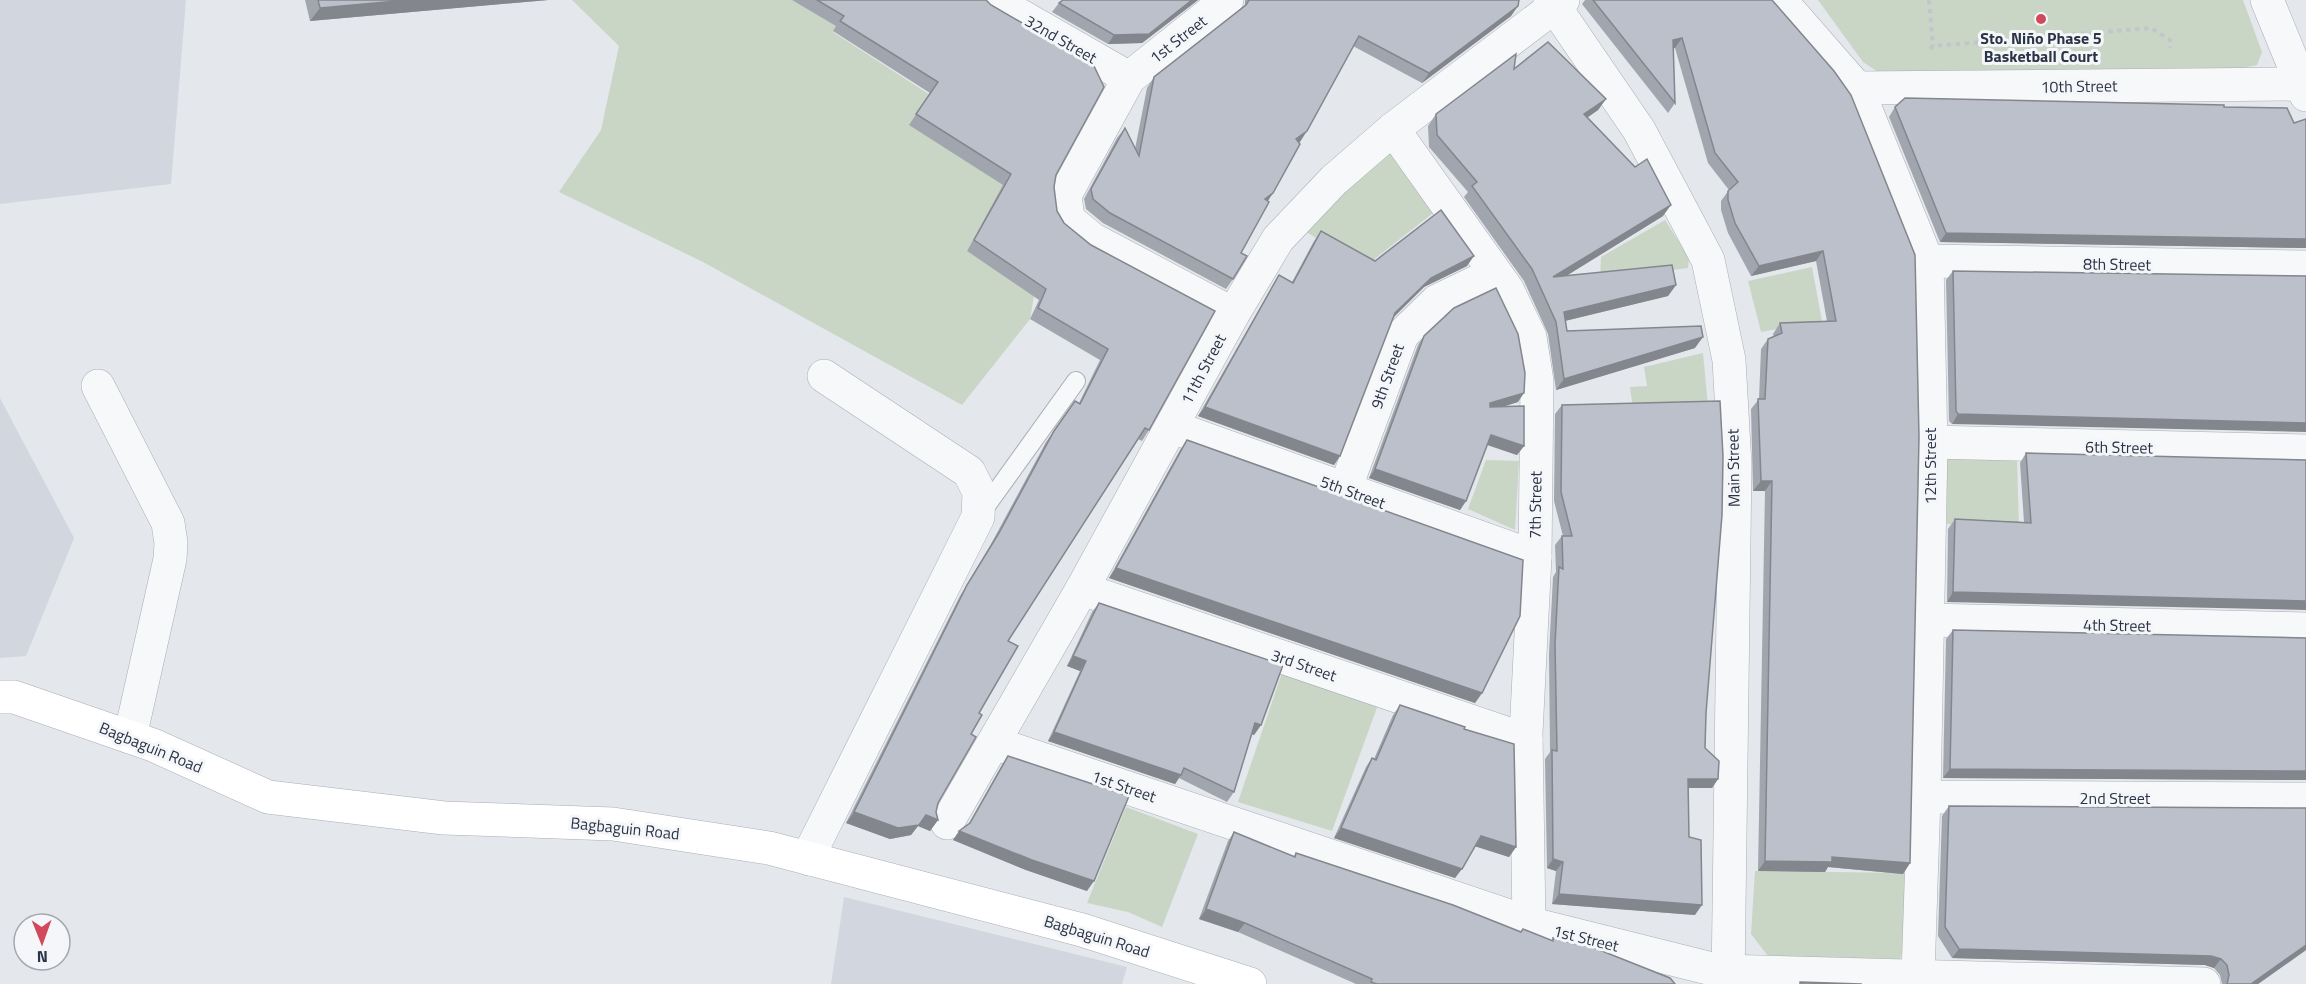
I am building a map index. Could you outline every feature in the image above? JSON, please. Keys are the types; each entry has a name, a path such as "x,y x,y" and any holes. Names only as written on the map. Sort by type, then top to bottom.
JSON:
{"street":[{"name":"32nd Street","path":"993,0 1129,78"},
{"name":"1st Street","path":"1129,78 1227,0"},
{"name":"12th Street","path":"1780,0 1857,88 1927,261 1931,442 1918,975"},
{"path":"2267,0 2303,90"},
{"name":"11th Street","path":"947,824 1082,589 1233,314 1278,239 1335,180 1393,129 1556,2"},
{"name":"Main Street","path":"1556,2 1639,130 1708,260 1730,360 1735,465 1728,978"},
{"path":"1129,78 1065,195 1068,219 1092,239 1233,314"},
{"name":"10th Street","path":"1857,88 2303,90"},
{"name":"7th Street","path":"1393,129 1507,289 1530,337 1538,381 1535,557 1526,740 1529,923"},
{"name":"8th Street","path":"1927,261 2306,267"},
{"name":"9th Street","path":"1345,489 1402,335 1437,301 1495,273"},
{"path":"809,859 978,517 979,492 969,472 824,376"},
{"path":"98,386 168,523 171,543 170,559 130,737"},
{"name":"5th Street","path":"1172,427 1535,557"},
{"name":"6th Street","path":"1931,442 2306,451"},
{"name":"3rd Street","path":"1082,589 1526,740"},
{"name":"4th Street","path":"1928,620 2306,629"},
{"name":"Bagbaguin Road","path":"0,697 14,697 130,737 268,797 444,818 613,824 769,848 1082,930 1250,984"},
{"name":"1st Street","path":"994,742 1529,923 1728,978 1918,975 2204,984"},
{"name":"2nd Street","path":"1924,797 2306,800"}],"lane":[{"path":"978,517 1076,381"}],"path":[{"path":"1929,0 1933,46 2151,28 2170,40 2170,50"}],"shaded area":[{"path":"0,0 186,0 171,184 0,204"},
{"path":"0,398 74,538 26,656 0,658"},
{"path":"844,897 1127,967 1122,984 831,984"}],"green space":[{"path":"572,0 792,0 797,3 854,0 833,32 1021,154 967,251 1034,296 1030,319 962,405 703,262 559,192 601,130 619,46"},
{"path":"1818,0 2243,0 2262,52 2257,65 2238,69 1878,72 1863,62"},
{"path":"1389,150 1433,213 1363,268 1305,231"},
{"path":"1665,220 1689,258 1688,268 1600,279 1601,257"},
{"path":"1812,267 1822,321 1761,332 1748,281"},
{"path":"1703,353 1708,406 1633,408 1630,387 1647,386 1644,367"},
{"path":"1945,454 2017,458 2019,528 1947,524"},
{"path":"1486,460 1519,461 1515,530 1468,509"},
{"path":"1284,667 1379,702 1332,831 1238,802"},
{"path":"1126,807 1198,834 1162,927 1128,912 1087,903"},
{"path":"1755,871 1905,873 1905,941 1900,959 1768,956 1751,934"}],"building":[{"path":"318,0 408,0 320,8"},
{"path":"817,0 986,0 1093,64 1104,87 1056,175 1054,187 1057,211 1064,223 1091,245 1215,311 1149,430 1145,428 1008,641 1018,646 979,713 982,715 971,734 976,737 938,803 936,812 938,820 926,815 919,825 898,828 854,812 967,585 999,533 1054,431 1075,401 1080,404 1108,349 1038,308 1046,289 974,240 1011,174 916,114 938,82 840,21 844,16"},
{"path":"1063,0 1192,0 1149,34 1114,35 1059,3"},
{"path":"1249,0 1519,0 1518,6 1429,73 1359,36 1307,131 1296,139 1300,144 1273,193 1265,199 1269,202 1241,253 1247,256 1233,279 1110,213 1093,199 1091,189 1125,128 1139,156 1154,77 1246,5"},
{"path":"1593,0 1772,0 1834,71 1851,95 1915,255 1919,437 1910,863 1832,857 1832,862 1765,861 1772,481 1761,481 1758,399 1765,399 1768,339 1782,333 1780,323 1836,321 1823,251 1759,266 1735,223 1728,200 1728,191 1738,182 1715,153 1682,38 1673,40 1675,103"},
{"path":"1548,42 1606,99 1584,114 1635,167 1647,159 1671,205 1553,277 1672,265 1676,285 1564,312 1567,331 1701,326 1703,337 1564,379 1556,322 1532,269 1472,186 1477,182 1437,135 1436,114 1516,54 1514,69"},
{"path":"1905,98 2287,108 2294,123 2306,119 2306,239 1946,233 1895,107"},
{"path":"1441,210 1474,256 1431,278 1395,313 1340,456 1205,407 1279,275 1293,283 1321,231 1375,261"},
{"path":"1953,271 2306,276 2306,423 1958,414 1956,411"},
{"path":"1496,288 1518,334 1525,373 1524,393 1490,403 1490,407 1524,406 1524,446 1491,435 1466,501 1375,469 1424,336 1454,308"},
{"path":"1720,401 1723,456 1722,515 1705,748 1719,761 1718,779 1688,779 1689,837 1701,840 1702,905 1559,894 1563,862 1553,859 1552,750 1557,751 1555,644 1559,567 1563,569 1562,536 1572,536 1561,492 1562,405"},
{"path":"1187,440 1523,560 1520,616 1482,693 1116,568"},
{"path":"2026,453 2306,460 2306,601 1953,592 1955,519 2031,523"},
{"path":"1099,603 1283,665 1261,725 1255,723 1234,792 1184,768 1181,775 1054,732 1086,661 1073,656"},
{"path":"1953,630 2306,638 2306,771 1950,769"},
{"path":"1400,705 1465,727 1464,729 1514,744 1516,847 1481,836 1462,869 1341,828 1372,758 1376,760"},
{"path":"1008,756 1129,796 1094,881 1032,860 959,831 970,823"},
{"path":"1949,806 2306,808 2306,945 2251,984 2227,984 2229,975 2227,965 2221,959 2211,956 1959,949 1945,927"},
{"path":"1234,832 1295,857 1296,853 1453,905 1521,932 1523,929 1553,941 1553,938 1597,949 1670,978 1675,984 1377,984 1371,982 1372,979 1245,923 1206,909"},
{"path":"1800,982 1862,984 1800,984"}],"place":[{"name":"Sto. Niño Phase 5 Basketball Court","path":"2041,19"}]}
